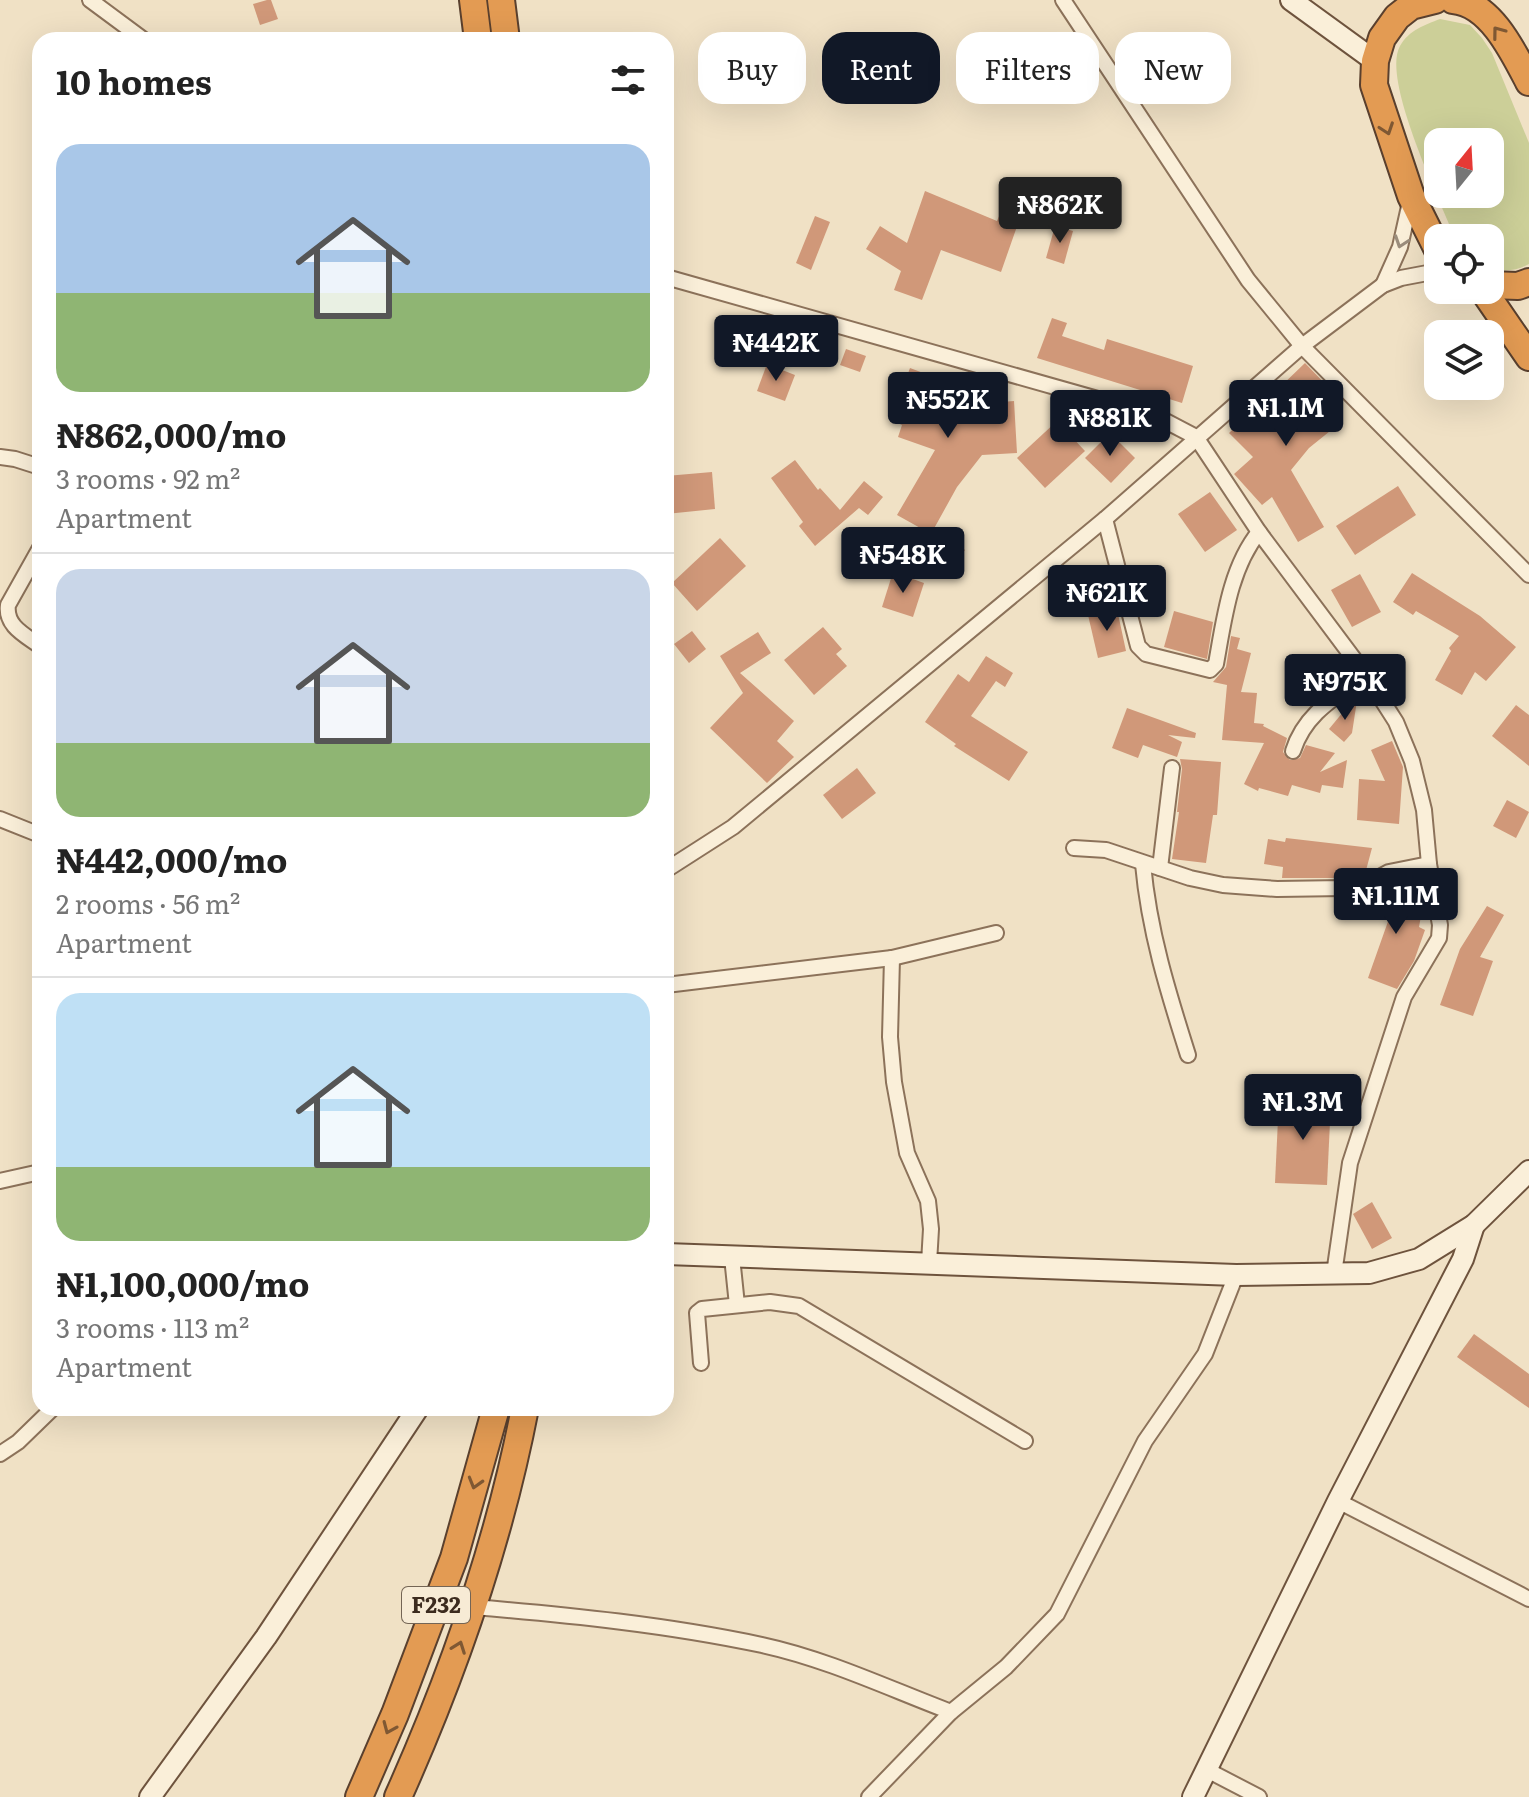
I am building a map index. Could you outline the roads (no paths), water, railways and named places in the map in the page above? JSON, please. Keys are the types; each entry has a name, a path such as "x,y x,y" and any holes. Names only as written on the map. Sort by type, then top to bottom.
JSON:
{"highway":[{"path":"473,0 477,32"},
{"path":"501,0 505,32"},
{"path":"1425,224 1411,196 1380,106 1374,85 1375,61 1395,9 1435,0"},
{"path":"1469,0 1481,10 1529,73"},
{"path":"1504,286 1518,286 1529,282"},
{"path":"1493,304 1529,357"},
{"name":"F232","path":"359,1797 395,1714 454,1558 494,1416"},
{"name":"F232","path":"398,1797 436,1713 473,1607 514,1465 523,1416"}],"street":[{"path":"90,0 133,32"},
{"path":"1063,0 1248,280 1302,346 1529,575"},
{"path":"1291,0 1375,61"},
{"path":"1383,285 1400,247 1411,196"},
{"path":"674,865 733,827 1105,519 1302,346 1383,285 1424,274"},
{"path":"674,279 1154,415 1196,437 1259,532 1366,675 1396,722 1412,761 1424,810 1429,864 1440,925 1439,938 1404,997 1350,1163 1334,1274"},
{"path":"0,457 32,464"},
{"path":"1105,519 1138,646 1146,654 1210,670 1216,664 1226,605 1248,546 1259,532"},
{"path":"32,562 8,605 6,616 11,624 32,640"},
{"path":"1293,751 1299,733 1308,721 1366,675"},
{"path":"1160,868 1172,768"},
{"path":"0,819 32,832"},
{"path":"1074,848 1106,850 1143,864 1223,885 1277,889 1344,888 1367,884 1389,872 1429,864"},
{"path":"1143,864 1147,905 1158,957 1188,1055"},
{"path":"674,984 892,958 996,933"},
{"path":"892,958 890,1037 894,1082 907,1153 928,1201 931,1229 929,1263"},
{"path":"674,1254 1236,1275 1369,1273 1419,1259 1474,1225 1529,1171"},
{"path":"0,1181 32,1174"},
{"path":"1193,1797 1338,1501 1463,1259 1474,1225"},
{"path":"732,1257 737,1305"},
{"path":"869,1797 951,1712 1006,1667 1057,1614 1145,1441 1205,1354 1236,1275"},
{"path":"701,1363 697,1313 702,1309 770,1302 799,1306 1025,1441"},
{"path":"0,1454 18,1442 45,1416"},
{"path":"150,1797 266,1637 413,1416"},
{"path":"1338,1501 1529,1599"},
{"path":"473,1607 576,1616 764,1645 808,1658 951,1712"},
{"path":"1207,1770 1259,1797"}]}
